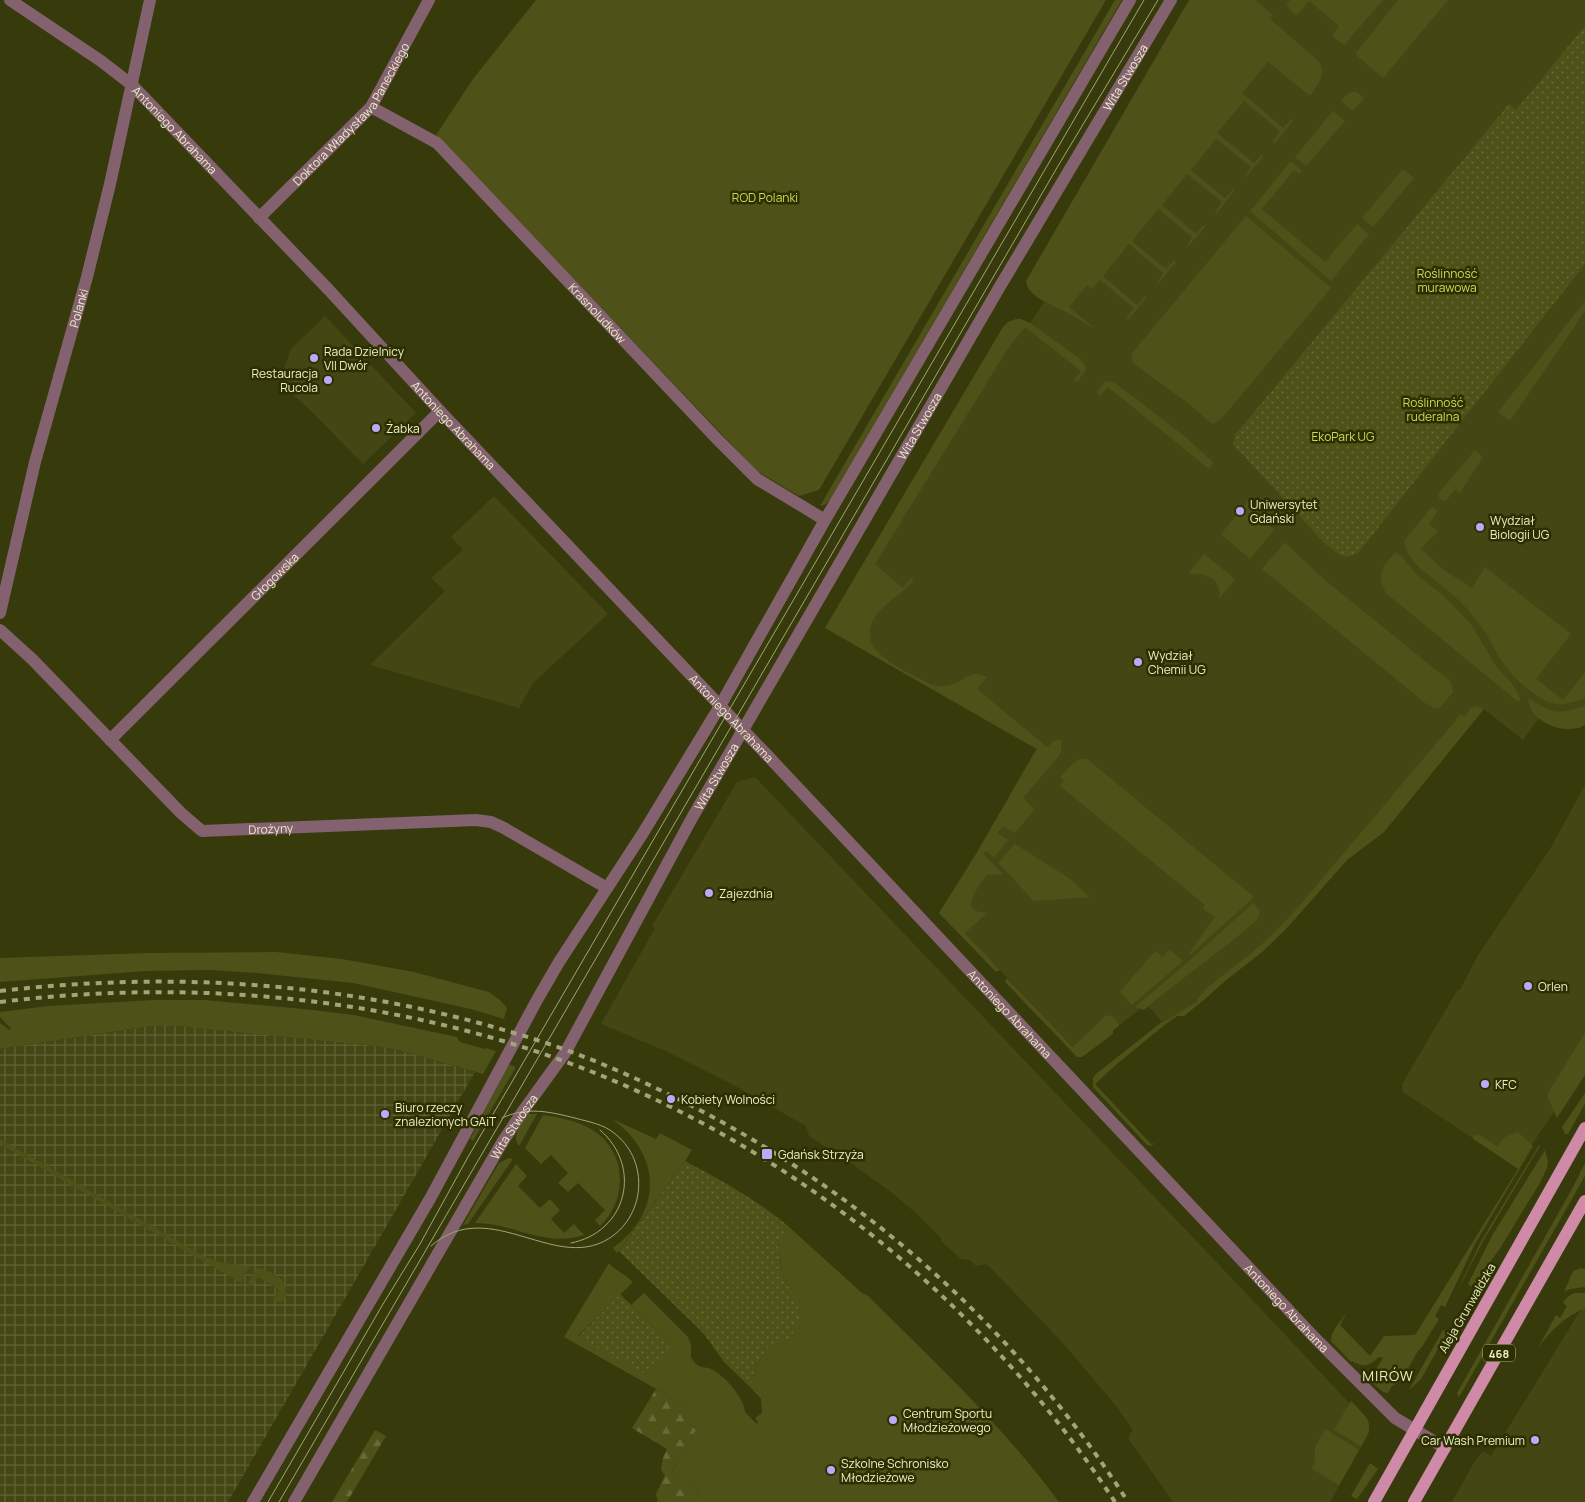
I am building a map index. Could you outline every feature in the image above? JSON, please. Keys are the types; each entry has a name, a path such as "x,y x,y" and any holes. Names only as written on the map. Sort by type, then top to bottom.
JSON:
{"main road":[{"name":"Aleja Grunwaldzka","path":"1374,1502 1585,1128"},
{"name":"468","path":"1414,1502 1585,1200"}],"street":[{"name":"Antoniego Abrahama","path":"10,0 101,61 132,85 328,290 1308,1331 1395,1418 1445,1448"},
{"name":"Polanki","path":"0,613 35,462 87,277 150,0"},
{"name":"Doktora Władysława Paneckiego","path":"259,218 371,107 429,0"},
{"path":"254,1502 431,1197 559,962 643,833 720,706 825,520 1130,0"},
{"name":"Wita Stwosza","path":"294,1502 504,1141 564,1053 609,973 646,901 743,730 1009,271 1171,0"},
{"name":"Krasnoludków","path":"371,107 437,143 757,479 825,520"},
{"name":"Głogowska","path":"110,740 440,411"},
{"name":"Drożyny","path":"0,630 33,660 181,813 202,831 476,820 491,822 607,888"}],"shaded area":[{"name":"Uniwersytet Gdański","path":"1212,0 1585,0 1585,725 1580,728 1557,728 1539,718 1523,740 1484,709 1384,832 1347,860 1287,928 1261,953 1184,1016 1177,1016 1166,1024 1145,1005 1086,1051 1076,1050 942,909 1036,749 825,628 1003,327 1008,322 1016,319 1030,323 1044,302 1041,285"},
{"path":"325,316 416,413 363,464 310,410 279,382 291,349"},
{"path":"494,496 608,614 533,683 519,708 370,665 445,591 431,578 463,550 451,537"},
{"path":"755,777 1261,1309 1349,1403 1369,1428 1369,1433 1330,1502 1173,1502 1128,1438 1133,1430 1116,1406 1063,1343 987,1264 976,1266 970,1260 961,1259 942,1242 940,1237 916,1213 887,1189 809,1136 806,1126 739,1088 668,1052 601,1024 655,928 652,926 737,782"},
{"path":"1585,785 1585,1072 1556,1117 1554,1112 1518,1168 1403,1092 1402,1084 1455,994 1460,990 1478,955 1550,849"},
{"path":"166,1025 375,1046 403,1051 475,1072 228,1502 0,1502 0,1049"},
{"path":"1585,1303 1585,1502 1452,1502 1476,1459 1483,1451 1491,1456"}],"green space":[{"name":"ROD Polanki","path":"536,0 1106,0 819,490 799,496 757,471 436,135 473,79"},
{"path":"1115,0 1122,0 831,498 825,505 820,506"},
{"path":"1189,0 1255,0 1273,15 1270,19 1319,61 1322,71 1320,80 1310,96 1268,62 1242,93 1283,128 1291,119 1293,121 1275,143 1273,141 1280,131 1244,101 1217,133 1254,163 1262,154 1264,156 1244,178 1251,167 1216,139 1191,170 1225,198 1233,189 1234,191 1217,213 1215,212 1222,202 1187,174 1162,205 1196,234 1203,225 1205,227 1186,248 1192,237 1158,209 1132,241 1166,269 1174,260 1176,262 1156,284 1163,273 1129,244 1103,276 1137,305 1145,296 1147,297 1127,319 1134,308 1100,280 1092,289 1087,285 1069,307 1093,327 1091,327 1036,296 1031,292 1026,281"},
{"path":"1290,0 1383,0 1344,45 1332,36 1339,26 1309,1 1296,16 1286,5"},
{"path":"1398,0 1448,0 1383,78 1355,54"},
{"name":"EkoPark UG","path":"1585,26 1585,264 1363,547 1352,556 1343,556 1316,534 1235,447 1233,443 1236,434 1509,104 1516,110"},
{"path":"1357,92 1364,98 1353,111 1341,101 1348,93"},
{"path":"1333,111 1345,121 1306,166 1295,157"},
{"path":"1291,161 1302,171 1299,174 1294,170 1262,209 1325,262 1357,224 1369,234 1331,281 1250,211"},
{"path":"1403,169 1414,178 1373,227 1362,218"},
{"path":"1246,216 1331,288 1223,417 1212,424 1189,404 1134,364 1132,355"},
{"path":"1585,301 1585,311 1510,421 1498,412"},
{"path":"1016,319 1030,323 1079,358 1085,365 1086,370 1078,381 1075,382 1074,380 1081,371 1025,327 1007,350 875,564 903,588 911,578 913,582 878,613 871,626 870,638 875,648 884,658 895,666 930,684 948,686 976,674 987,677 977,689 1047,747 1054,741 1061,740 1059,756 1023,798 1035,809 1015,833 1003,826 998,833 1008,840 994,858 987,851 983,854 1003,874 987,875 980,884 971,904 976,911 987,913 965,933 1000,970 996,972 939,913 1037,749 825,628 1003,327 1008,322"},
{"path":"1110,381 1183,435 1212,461 1213,463 1209,469 1108,387 1100,396 1097,392 1105,382"},
{"path":"1475,450 1483,457 1460,493 1455,490 1445,502 1439,498 1439,493"},
{"path":"1248,501 1274,530 1250,559 1221,534"},
{"path":"1433,507 1438,511 1429,524 1438,531 1421,549 1444,570 1472,588 1485,567 1571,634 1536,679 1563,700 1585,672 1585,698 1570,703 1554,704 1526,688 1506,667 1482,627 1471,613 1415,563 1406,549 1404,541"},
{"path":"1285,542 1331,585 1451,682 1453,692 1440,708 1434,708 1425,703 1262,569"},
{"path":"1395,553 1400,555 1416,574 1443,595 1471,624 1496,666 1513,685 1520,701 1517,701 1386,593 1381,576 1382,571 1386,562"},
{"path":"1204,554 1235,579 1219,599 1218,586 1215,581 1207,575 1188,574"},
{"path":"1528,698 1550,710 1561,712 1585,706 1585,725 1578,728 1564,729 1550,725 1533,713"},
{"path":"1477,706 1484,709 1384,832 1347,860 1287,928 1261,953 1205,999 1184,1016 1177,1016 1167,1023 1095,1084 1151,1144 1155,1143 1151,1146 1147,1145 1093,1087 1093,1078 1096,1074 1163,1021 1198,1001 1197,999 1210,986 1263,943 1299,906 1461,714 1464,717 1471,708"},
{"path":"1080,759 1087,759 1254,897 1190,955 1188,955 1215,917 1203,909 1205,905 1060,786 1064,781 1060,777 1073,763"},
{"path":"1015,844 1069,878 1090,897 1034,901 998,863"},
{"path":"1253,903 1260,911 1257,920 1144,1010 1135,1007 1188,962"},
{"path":"1169,949 1183,961 1132,1005 1120,992 1155,951 1163,957"},
{"path":"276,952 342,959 414,972 489,992 507,1008 504,1019 471,1009 353,983 209,970 146,971 0,982 0,958 148,953"},
{"path":"1007,978 1073,1047 1106,1015 1114,1018 1119,1026 1113,1030 1113,1034 1082,1057 1077,1057 1005,982"},
{"path":"153,1000 204,1000 354,1015 457,1037 460,1042 496,1051 483,1074 403,1051 375,1046 166,1025 0,1049 0,1023 11,1029 0,1017 0,1012 48,1006"},
{"path":"1585,1033 1585,1075 1557,1118 1548,1098 1548,1093"},
{"path":"509,1064 516,1067 473,1141 470,1139"},
{"path":"1585,1093 1585,1104 1568,1134 1565,1134 1562,1127"},
{"path":"528,1114 537,1114 519,1146 516,1137 517,1133"},
{"path":"543,1115 586,1126 603,1138 612,1149 620,1175 619,1189 616,1202 600,1226 595,1220 605,1210 578,1183 568,1192 558,1183 568,1173 551,1155 541,1164 525,1148"},
{"path":"612,1119 656,1139 660,1133 692,1150 617,1253 613,1248 629,1234 641,1218 648,1201 650,1184 647,1166 640,1149 628,1133"},
{"path":"1518,1132 1533,1146 1475,1244 1445,1307 1441,1305 1435,1316 1439,1319 1422,1347 1401,1381 1392,1386 1388,1393 1383,1392 1370,1381 1383,1358 1379,1357 1367,1365 1351,1362 1331,1341 1335,1328 1347,1312 1340,1325 1370,1356 1384,1336 1415,1335 1518,1169 1472,1138 1477,1134 1497,1146 1505,1137"},
{"path":"0,1139 205,1257 220,1262 250,1267 241,1283 0,1144"},
{"path":"1539,1145 1482,1243 1454,1298 1480,1243"},
{"path":"1545,1150 1548,1162 1541,1181 1501,1247 1472,1287 1468,1284 1493,1234"},
{"path":"509,1158 513,1159 468,1224 463,1225 499,1163"},
{"path":"685,1161 751,1199 788,1226 778,1241 782,1274 791,1289 801,1316 791,1338 768,1347 757,1365 750,1387 724,1362 704,1334 619,1251"},
{"path":"1585,1163 1585,1176 1458,1397 1457,1393"},
{"path":"516,1164 527,1176 518,1186 540,1208 550,1199 560,1210 551,1219 564,1233 574,1224 584,1235 556,1239 489,1224 475,1223"},
{"path":"788,1226 862,1293 867,1295 942,1369 1015,1447 1059,1502 694,1502 699,1492 672,1471 696,1430 684,1419 690,1408 564,1337 609,1263 633,1282 578,1336 671,1344 631,1305 644,1293 688,1337 691,1345 691,1357 696,1364 700,1367 711,1369 727,1381 737,1393 745,1412 757,1424 758,1422 755,1418 762,1413 761,1399 750,1387 757,1365 768,1346 791,1338 791,1289 782,1274 778,1240"},
{"path":"257,1268 271,1272 282,1280 287,1292 283,1301 274,1301 273,1299 278,1289 258,1277 252,1286 247,1285"},
{"path":"1581,1268 1585,1269 1585,1287 1570,1289 1564,1292 1573,1271"},
{"path":"1575,1293 1585,1293 1585,1308 1559,1325 1538,1348 1556,1315 1560,1318 1567,1306 1563,1303 1564,1301"},
{"path":"620,1294 671,1344 649,1376 578,1337"},
{"path":"1443,1330 1447,1333 1421,1379 1409,1390"},
{"path":"656,1389 690,1408 684,1419 696,1430 672,1471 699,1492 694,1502 658,1502 656,1494 665,1475 661,1470 667,1449 632,1428"},
{"path":"1351,1401 1366,1417 1369,1426 1366,1438 1361,1446 1334,1430"},
{"path":"1325,1429 1359,1450 1339,1485 1312,1469 1315,1461 1315,1448"},
{"path":"375,1430 386,1436 347,1502 332,1502"},
{"path":"1370,1463 1378,1469 1357,1499 1351,1496"}],"tram line":[{"path":"268,1502 1144,0"},
{"path":"279,1502 1058,166 1158,0"},
{"path":"431,1246 454,1232 477,1228 501,1231 570,1247 593,1246 614,1235 633,1212 639,1184 637,1169 633,1156 625,1143 610,1130 591,1122 548,1112 520,1112 502,1118"},
{"path":"571,1243 590,1237 605,1226 616,1212 623,1196 624,1179 621,1162 613,1145 600,1130"}],"railway":[{"path":"0,991 65,985 194,982 259,985 323,992 387,1002 451,1016 514,1033 579,1055 643,1082 751,1139 815,1179 875,1224 933,1272 987,1324 1038,1380 1085,1439 1128,1502"},
{"path":"0,1002 129,993 194,993 259,996 323,1003 387,1013 450,1027 513,1044 604,1077 691,1117 775,1166 854,1221 928,1283 996,1350 1059,1424 1115,1502"}],"place":[{"name":"Rada Dzielnicy VII Dwór","path":"314,358"},
{"name":"Restauracja Rucola","path":"328,380"},
{"name":"Żabka","path":"376,428"},
{"name":"Uniwersytet Gdański","path":"1240,511"},
{"name":"Wydział Biologii UG","path":"1480,527"},
{"name":"Wydział Chemii UG","path":"1138,662"},
{"name":"Zajezdnia","path":"709,893"},
{"name":"Orlen","path":"1528,986"},
{"name":"KFC","path":"1485,1084"},
{"name":"Kobiety Wolności","path":"671,1099"},
{"name":"Biuro rzeczy znalezionych GAiT","path":"385,1114"},
{"name":"Gdańsk Strzyża","path":"767,1154"},
{"name":"Centrum Sportu Młodzieżowego","path":"893,1420"},
{"name":"Car Wash Premium","path":"1535,1440"},
{"name":"Szkolne Schronisko Młodzieżowe","path":"831,1470"}],"district":[{"name":"MIRÓW","path":"1388,1375"}],"park label":[{"name":"Roślinność murawowa","path":"1447,280"},
{"name":"Roślinność ruderalna","path":"1433,409"}]}
